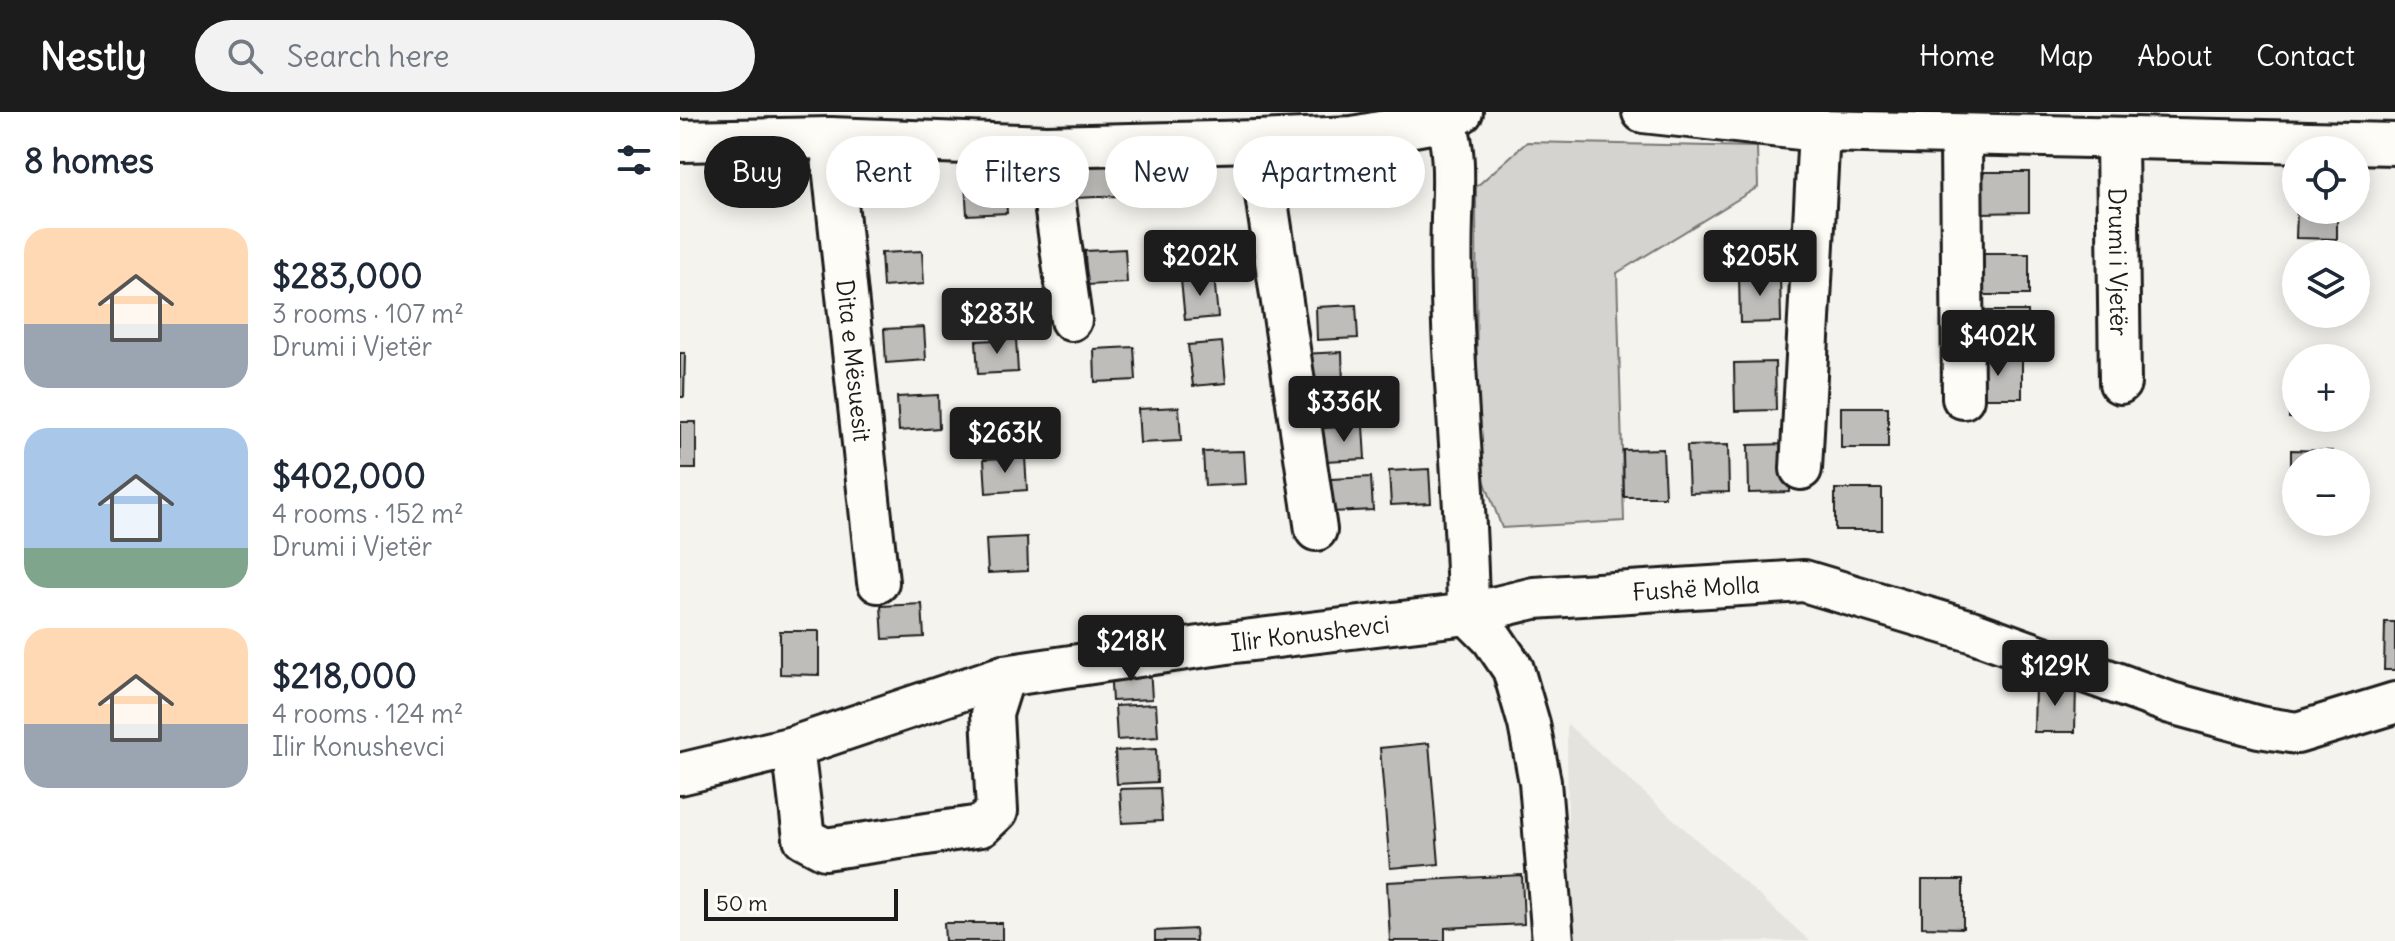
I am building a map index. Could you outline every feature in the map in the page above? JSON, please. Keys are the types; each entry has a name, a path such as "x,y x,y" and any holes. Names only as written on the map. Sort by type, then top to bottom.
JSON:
{"street":[{"path":"1643,112 1699,115 1819,131 1961,137 2117,140 2340,128 2395,144"},
{"path":"1357,136 1449,115 1453,169 1450,284 1467,547 1468,614 1492,638 1513,669 1529,724 1540,782 1553,941"},
{"path":"680,141 749,126 826,137"},
{"path":"1801,469 1819,131"},
{"path":"1961,137 1963,398"},
{"name":"Drumi i Vjetër","path":"2117,140 2120,383"},
{"path":"1089,145 1233,142"},
{"name":"Dita e Mësuesit","path":"838,208 878,582"},
{"path":"1056,208 1071,320"},
{"path":"1268,208 1316,530"},
{"name":"Fushë Molla","path":"1468,614 1534,598 1661,593 1750,582 1804,581 1971,631 2171,703 2259,727 2297,733 2395,703"},
{"name":"Ilir Konushevci","path":"680,774 793,747 1004,676 1227,643 1468,614"},
{"path":"793,747 804,838 825,849 981,826 997,811 992,714 1004,676"}],"shaded area":[{"path":"1527,142 1757,147 1758,187 1617,273 1624,521 1502,528 1477,461 1476,187"},
{"path":"1567,724 1810,941 1569,941"}],"building":[{"path":"1089,164 1105,164 1105,197 1089,197"},
{"path":"1982,172 2029,172 2029,212 1982,213"},
{"path":"967,208 1007,208 1007,213 967,215"},
{"path":"2296,224 2337,224 2337,239 2296,238"},
{"path":"1125,249 1127,283 1086,285 1085,251"},
{"path":"922,251 924,284 883,287 881,253"},
{"path":"1982,254 2029,254 2029,295 1982,295"},
{"path":"1780,274 1781,322 1740,323 1739,275"},
{"path":"1214,276 1218,317 1185,320 1181,280"},
{"path":"1356,305 1358,338 1317,340 1316,307"},
{"path":"1981,311 2028,311 2029,351 1981,352"},
{"path":"924,327 926,360 886,363 884,329"},
{"path":"1016,339 1018,372 978,374 976,341"},
{"path":"1222,342 1226,383 1193,386 1188,345"},
{"path":"1134,347 1136,380 1095,382 1094,349"},
{"path":"1342,352 1343,385 1303,387 1301,354"},
{"path":"680,353 685,353 684,397 680,397"},
{"path":"1975,357 2022,357 2022,398 1975,398"},
{"path":"1775,362 1776,410 1735,411 1734,363"},
{"path":"938,395 939,428 899,431 897,397"},
{"path":"1179,407 1181,441 1140,443 1138,409"},
{"path":"1841,407 1888,407 1888,448 1841,448"},
{"path":"680,422 696,422 696,469 680,469"},
{"path":"1363,426 1365,459 1324,461 1323,428"},
{"path":"1789,444 1790,492 1749,493 1748,445"},
{"path":"1728,445 1729,492 1689,493 1687,446"},
{"path":"1663,449 1665,497 1624,497 1623,450"},
{"path":"1244,451 1246,484 1205,486 1203,452"},
{"path":"1025,457 1027,490 986,493 984,459"},
{"path":"1429,469 1431,503 1391,505 1389,471"},
{"path":"1371,477 1373,510 1332,512 1331,479"},
{"path":"1835,489 1882,489 1882,530 1835,530"},
{"path":"1027,537 1028,571 988,573 986,539"},
{"path":"922,604 924,637 883,639 881,606"},
{"path":"2385,622 2395,622 2395,670 2384,670"},
{"path":"780,631 819,631 819,675 780,674"},
{"path":"1150,666 1152,699 1112,701 1110,667"},
{"path":"2035,684 2076,685 2075,732 2034,732"},
{"path":"1156,704 1158,737 1117,740 1115,706"},
{"path":"1429,743 1439,864 1390,868 1380,748"},
{"path":"1156,749 1157,782 1117,784 1115,751"},
{"path":"1160,788 1162,821 1122,823 1120,789"},
{"path":"1522,875 1524,924 1445,928 1445,941 1390,941 1387,882"},
{"path":"1922,880 1963,880 1963,928 1922,927"},
{"path":"944,923 1002,923 1002,941 945,941"},
{"path":"1195,929 1196,941 1155,941 1155,931"}]}
